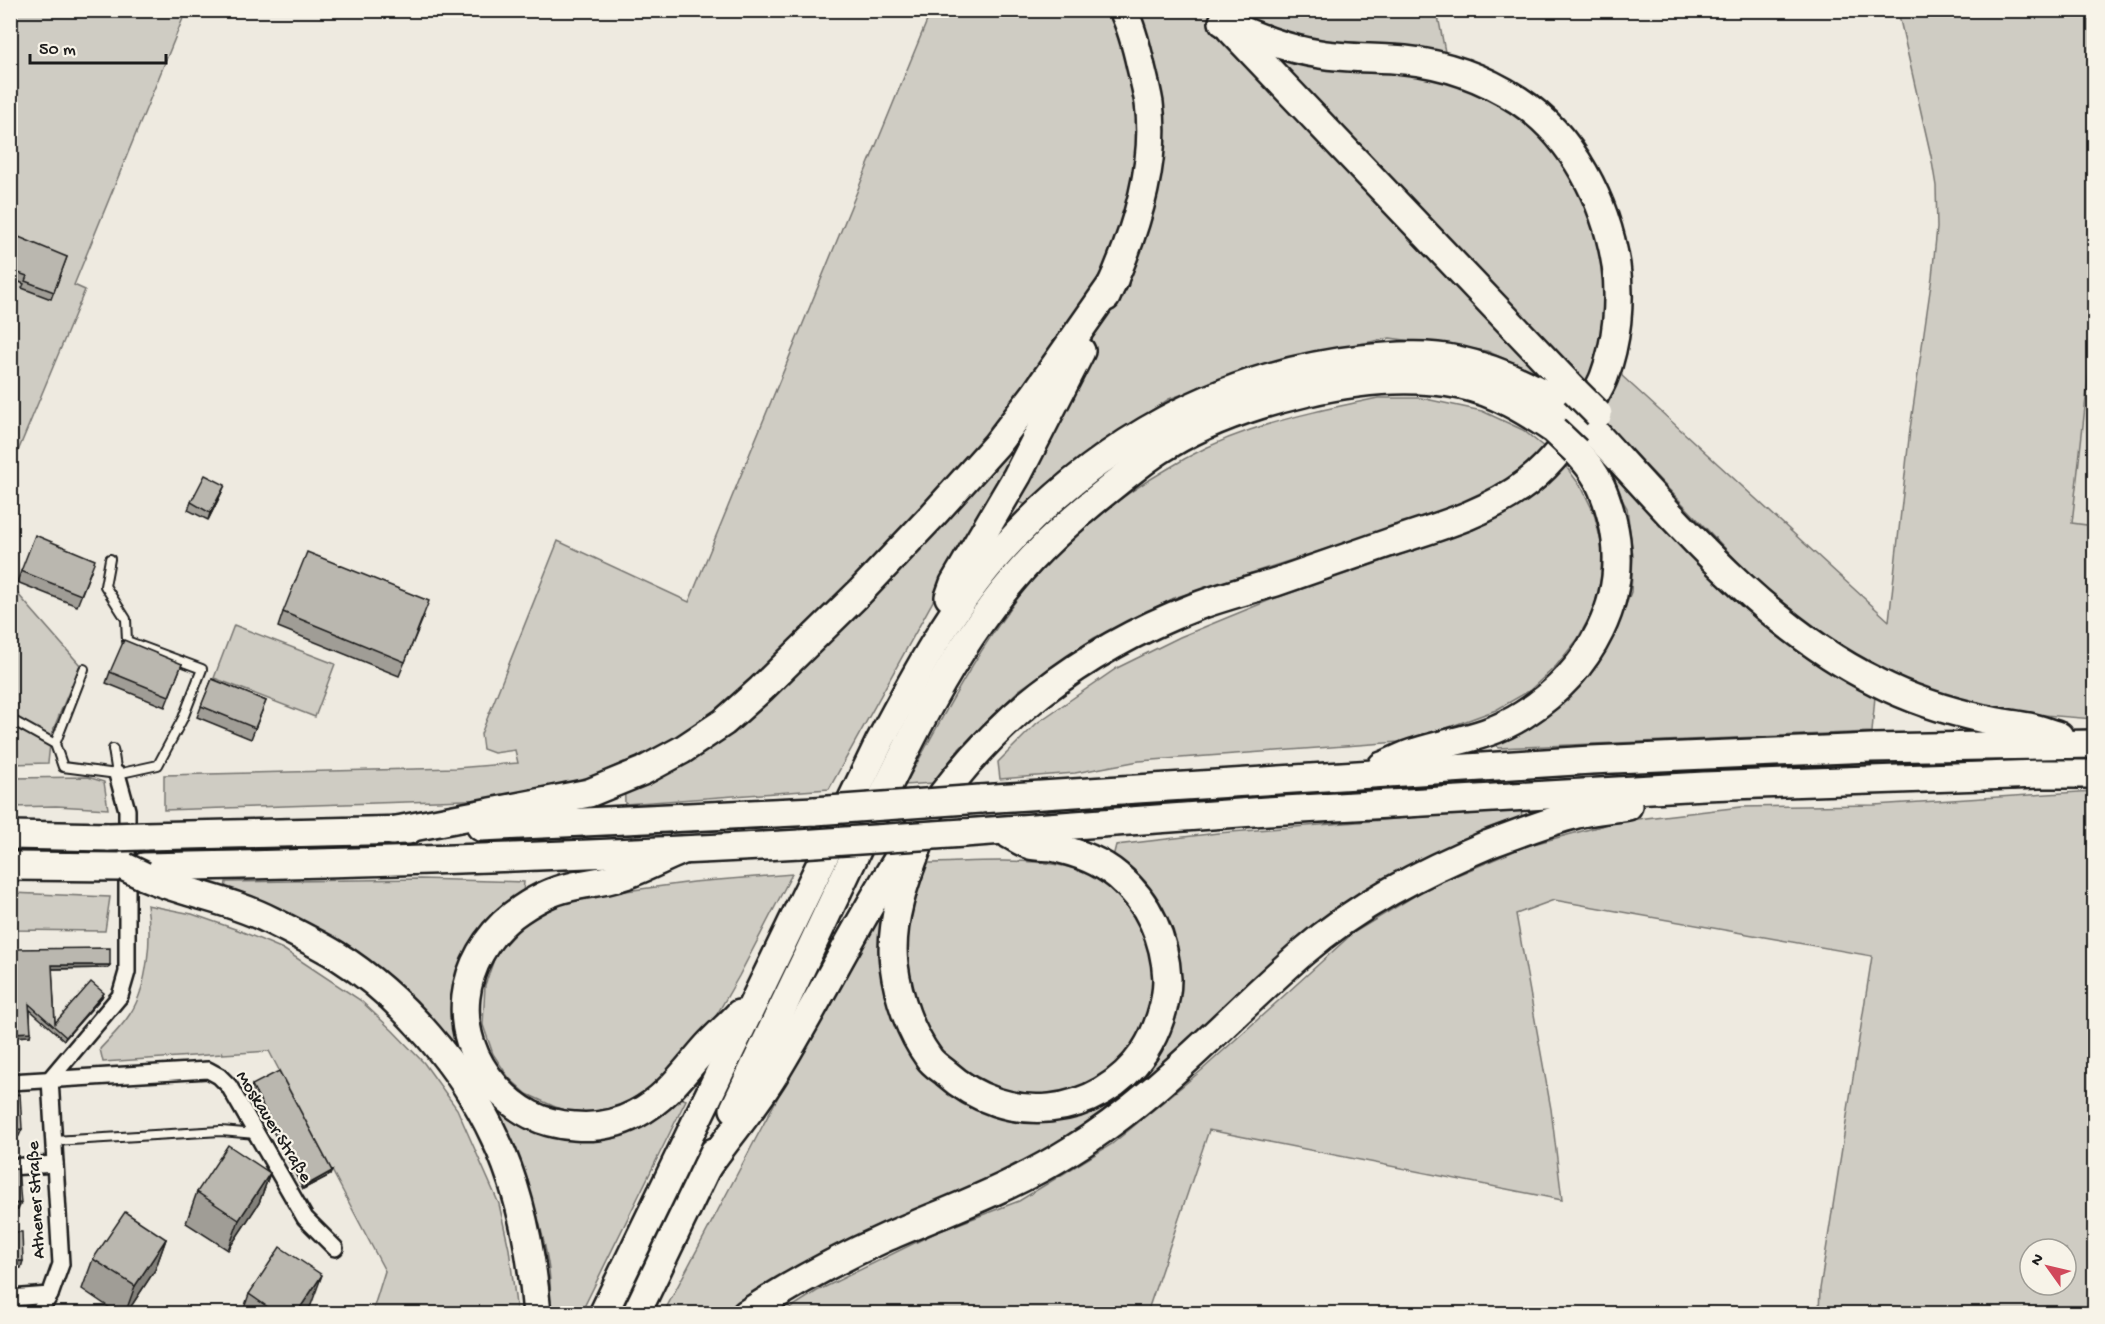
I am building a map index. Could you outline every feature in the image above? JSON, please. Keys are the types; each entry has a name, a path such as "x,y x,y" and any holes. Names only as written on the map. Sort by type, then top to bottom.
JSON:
{"highway":[{"path":"918,670 954,583 1017,476 1067,380 1114,281 1140,206 1145,189 1151,136 1149,103 1124,10"},
{"path":"1217,16 1566,410 1576,452 1594,473 1607,501 1615,533 1618,562 1615,591 1606,620 1591,647 1568,677 1543,701 1522,716 1497,729 1467,740 1414,752 1365,774"},
{"path":"707,1167 776,1072 887,874 940,795 972,758 1009,721 1060,679 1103,651 1150,627 1195,607 1479,512 1527,483 1556,456 1584,416 1604,378 1617,314 1617,274 1614,252 1602,211 1587,178 1574,156 1543,120 1519,100 1483,81 1448,67 1404,60 1322,55 1280,45 1217,16"},
{"path":"392,831 589,793 643,771 682,750 724,722 761,689 859,592 996,445 1035,394 1114,281"},
{"path":"603,1314 874,754 939,634 976,582 1009,542 1057,495 1091,466 1123,444 1187,408 1230,389 1308,367 1362,359 1415,356 1456,359 1507,374 1541,390 1566,410 1594,421 1631,472 1748,593 1788,627 1832,657 1877,682 1944,708 1985,720 2030,727 2090,744"},
{"path":"636,1314 886,789 950,671 983,618 1011,581 1047,542 1075,515 1166,446 1204,426 1276,400 1323,389 1371,382 1414,381 1462,385 1527,411 1566,410"},
{"path":"10,835 109,837 392,831 815,811 1591,760 1902,747 2090,744"},
{"path":"10,866 131,870 681,850 800,844 1290,810 1704,786 1870,779 2094,774"},
{"path":"746,1314 832,1263 1025,1177 1071,1151 1118,1118 1303,952 1353,914 1402,884 1467,853 1533,827 1579,813 1632,805 1704,786"},
{"path":"940,795 917,850 901,898 895,931 894,963 899,994 912,1029 930,1059 956,1082 977,1096 995,1103 1031,1110 1086,1100 1112,1086 1136,1063 1153,1038 1167,988 1166,961 1160,937 1137,894 1117,875 1096,861 1073,852 1031,845 1000,830"},
{"path":"681,850 620,877 567,888 535,901 495,932 480,952 471,972 465,995 465,1020 471,1047 485,1074 514,1106 532,1117 556,1125 583,1127 609,1124 634,1115 660,1099 755,997"},
{"path":"131,870 170,887 239,906 271,920 337,956 387,993 421,1028 454,1069 496,1138 524,1225 534,1273 537,1314"}],"street":[{"path":"50,1078 120,996 127,972 126,810 117,774"},
{"name":"Moskauer Straße","path":"10,1082 208,1070 219,1076 229,1086 305,1218 335,1248"},
{"name":"Athener Straße","path":"38,1314 50,1295 61,1264 50,1078"},
{"path":"10,1167 55,1164"},
{"path":"10,1298 50,1295"}],"lane":[{"path":"84,669 56,744 63,767 117,774 158,765 183,718 202,669 127,641 126,619 105,586 110,559"},
{"path":"10,719 56,744"},
{"path":"113,749 117,774"},
{"path":"54,1141 221,1131 257,1134"}],"shaded area":[{"path":"2083,10 2094,14 2094,327 2072,523 2094,526 2094,719 2018,713 1961,702 1883,671 1836,648 1785,611 1615,433 1544,377 1487,351 1390,338 1283,359 1169,399 1093,449 1026,505 995,489 829,789 625,804 624,762 591,777 496,799 164,810 164,775 456,768 518,763 515,750 494,753 483,749 481,734 558,541 689,602 931,11 1437,11 1448,67 1559,137 1617,274 1622,376 1889,621 1910,429 1937,228 1936,186 1931,156 1898,11"},
{"path":"11,11 186,11 74,285 85,290 11,468"},
{"path":"2094,327 2094,526 2072,524"},
{"path":"1378,398 1421,398 1482,411 1523,430 1545,448 1516,474 1478,498 1174,598 1094,638 1019,690 959,749 933,783 905,785 970,670 1006,614 1047,563 1088,524 1117,501 1148,481 1217,443 1282,420"},
{"path":"1564,464 1582,488 1594,513 1602,546 1601,578 1594,609 1577,640 1556,666 1529,691 1496,710 1399,742 1139,761 1075,773 1000,779 998,762 1037,723 1117,668 1180,637 1270,600 1473,530 1535,494"},
{"path":"1608,465 1698,564 1762,624 1797,651 1875,696 1872,732 1498,748 1496,742 1542,720 1583,680 1615,633 1631,592 1633,556 1627,508 1604,469"},
{"path":"10,585 80,665 51,735 48,763 11,764"},
{"path":"234,625 335,664 315,717 214,678"},
{"path":"88,777 104,782 108,809 56,806 11,807 11,778"},
{"path":"2094,791 2094,1313 1819,1313 1820,1289 1872,956 1554,900 1516,914 1551,1109 1562,1200 1209,1130 1147,1313 781,1314 817,1291 937,1232 1019,1201 1112,1144 1202,1070 1353,933 1429,887 1526,846 1620,821 1741,807 1874,805"},
{"path":"1521,809 1522,818 1459,844 1106,1116 1034,1161 792,1269 727,1313 663,1314 879,906 918,885 927,863 1019,861 1042,863 1086,872 1107,881 1116,845 1218,833"},
{"path":"792,874 712,1023 682,1058 648,1089 611,1112 582,1117 527,1094 509,1078 493,1054 483,1025 485,985 496,954 522,926 558,905 596,895 693,882"},
{"path":"420,879 524,882 523,893 493,914 471,940 456,980 455,1006 469,1065 431,1022 225,890 226,882"},
{"path":"11,893 110,897 105,931 11,930"},
{"path":"147,905 192,914 283,949 360,1000 424,1063 457,1109 499,1204 509,1249 517,1313 372,1313 385,1271 269,1051 223,1054 222,1051 222,1054 103,1062 100,1049 127,1019 136,1003 145,976 149,946"},
{"path":"479,1087 539,1132 567,1140 602,1137 644,1125 678,1097 686,1100 581,1313 549,1313 548,1264 531,1195 506,1129 498,1113"}],"building":[{"path":"14,235 67,257 54,292 25,281 27,276 10,270 10,243"},
{"path":"205,475 225,485 210,513 191,502"},
{"path":"35,535 95,560 81,595 21,571"},
{"path":"307,552 429,601 405,662 283,612"},
{"path":"124,640 182,664 169,696 110,672"},
{"path":"212,679 266,701 255,728 201,706"},
{"path":"110,948 110,965 52,965 55,1023 91,982 104,993 66,1037 29,1004 31,1032 10,1033 10,949"},
{"path":"279,1071 332,1171 305,1186 252,1085"},
{"path":"20,1094 22,1129 10,1130 10,1095"},
{"path":"228,1145 270,1173 239,1220 197,1192"},
{"path":"10,1169 18,1169 21,1203 10,1204"},
{"path":"125,1212 166,1239 135,1286 93,1259"},
{"path":"10,1232 22,1232 23,1261 10,1261"},
{"path":"280,1247 322,1275 296,1314 278,1314 249,1294"}]}
